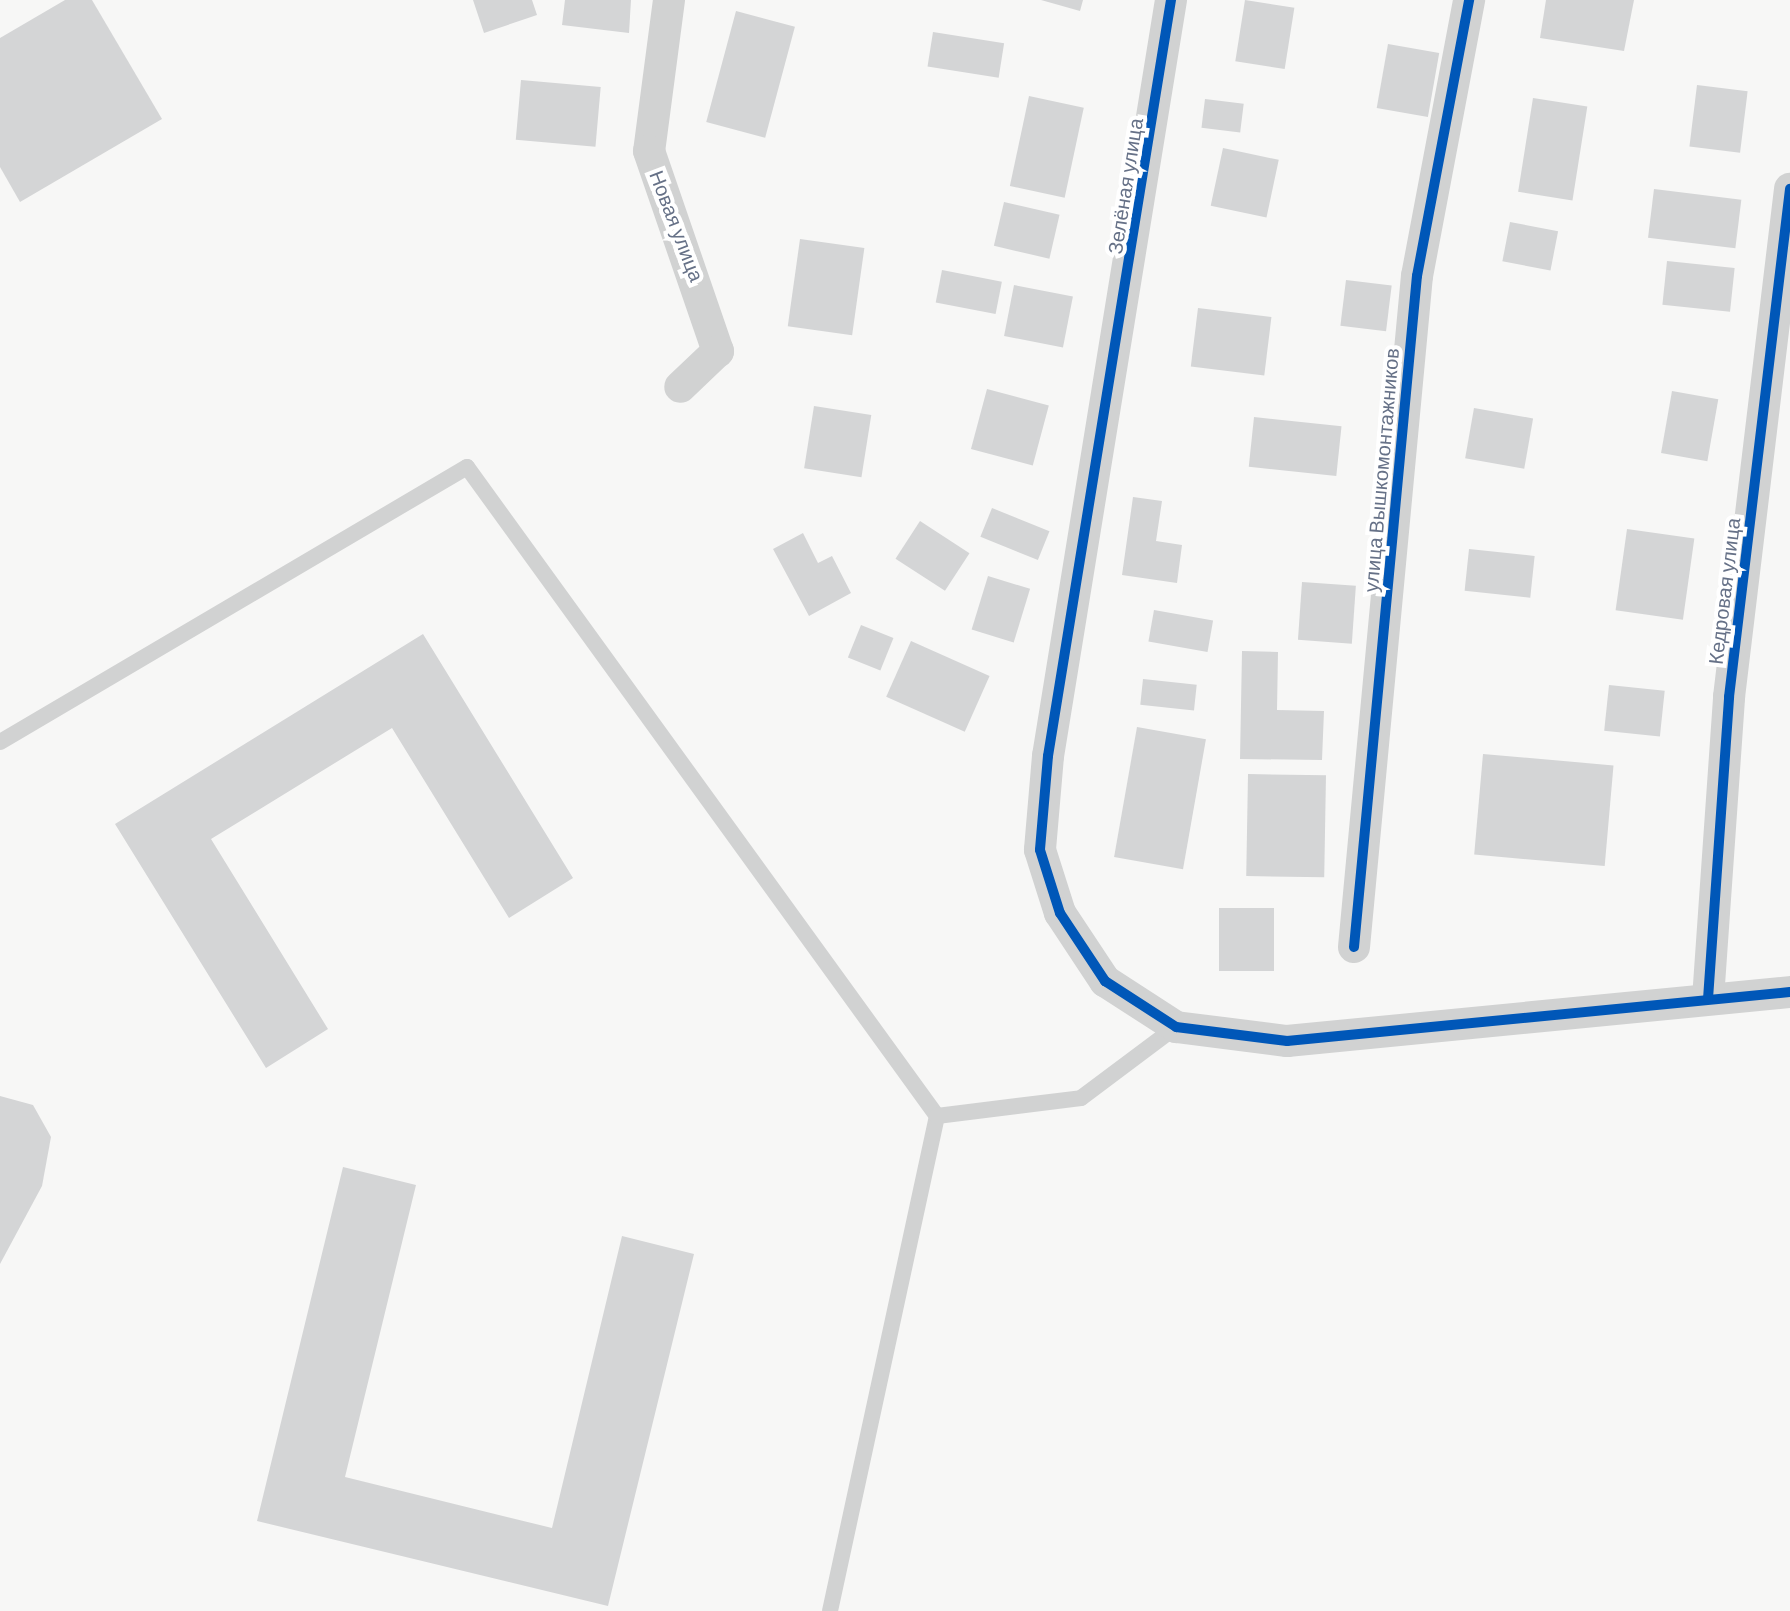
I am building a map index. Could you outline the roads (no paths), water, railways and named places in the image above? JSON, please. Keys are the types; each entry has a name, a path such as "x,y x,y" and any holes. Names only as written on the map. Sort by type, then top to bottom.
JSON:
{"street":[{"name":"Новая улица","path":"669,0 649,151 718,351 680,387"},
{"name":"Зелёная улица","path":"1171,0 1048,756 1040,850 1060,913 1105,981 1176,1027"},
{"name":"улица Вышкомонтажников","path":"1354,947 1417,276 1469,0"},
{"name":"Кедровая улица","path":"1708,999 1729,697 1790,189"},
{"path":"1176,1027 1287,1041 1790,992"}],"lane":[{"path":"0,742 467,467 937,1116 830,1611"},
{"path":"937,1116 1081,1098 1176,1027"}]}
